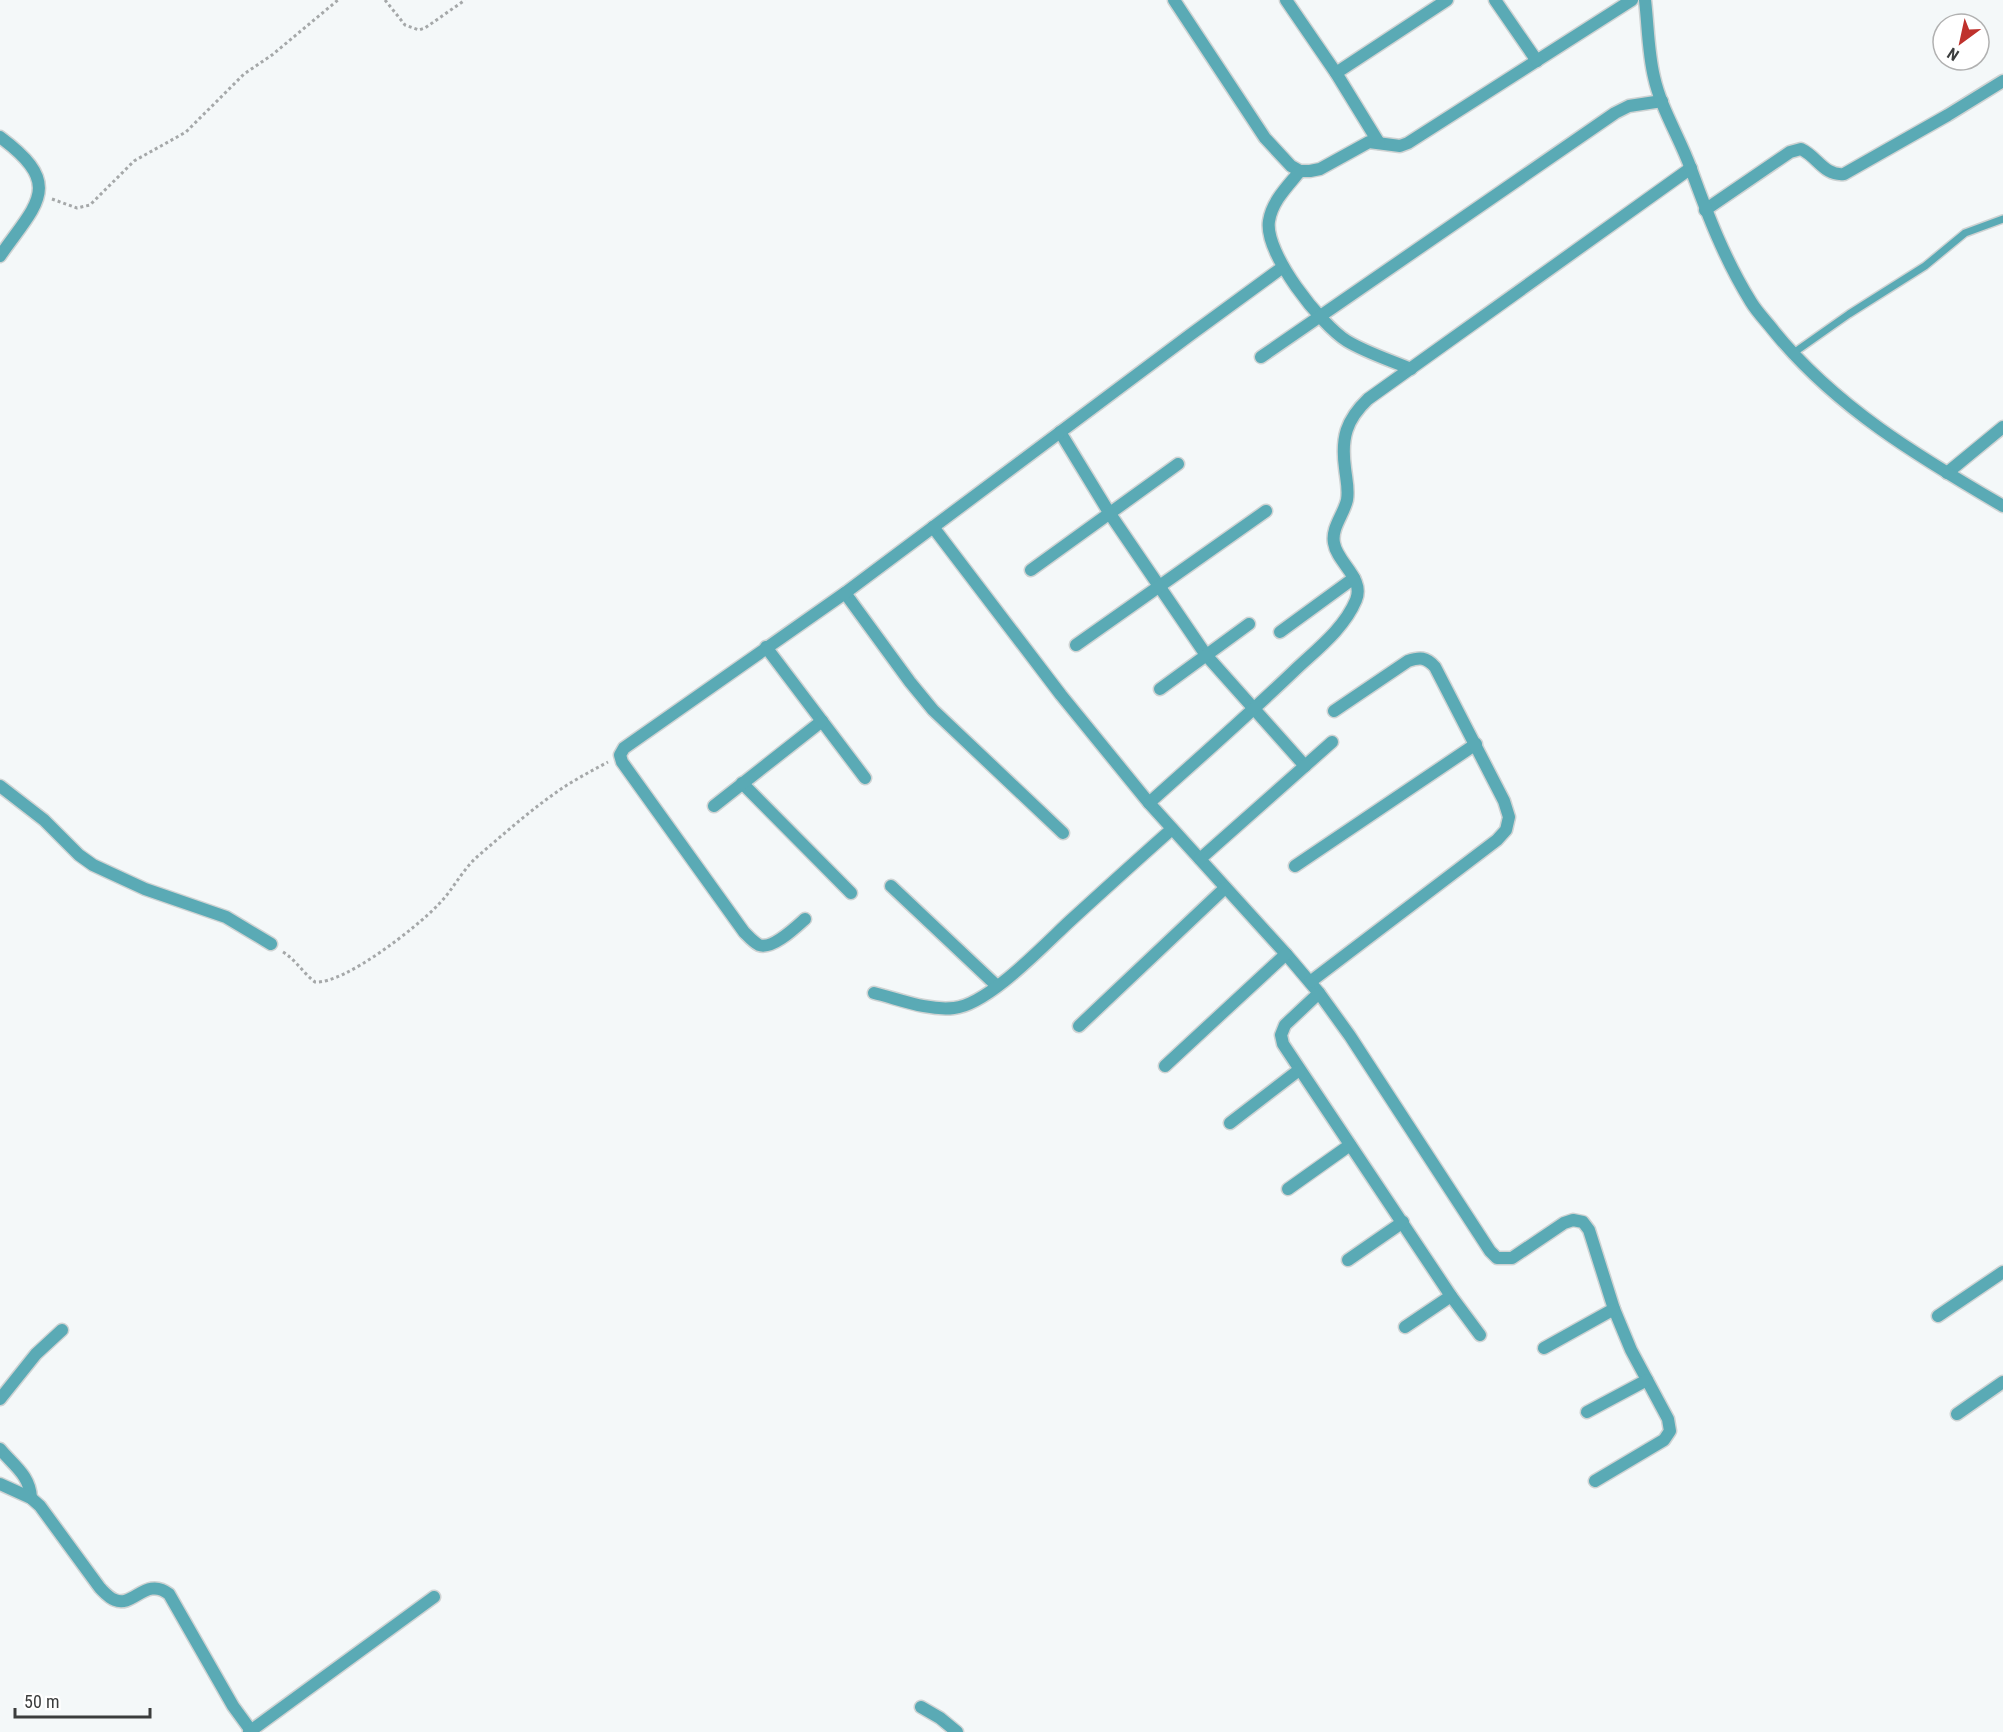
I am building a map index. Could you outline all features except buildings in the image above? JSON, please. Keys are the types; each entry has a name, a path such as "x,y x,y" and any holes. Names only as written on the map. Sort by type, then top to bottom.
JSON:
{"street":[{"path":"1174,0 1265,138 1283,160 1300,171 1320,169 1369,142 1400,146 1408,143 1632,0"},
{"path":"1287,0 1379,143"},
{"path":"1336,73 1447,0"},
{"path":"1495,0 1537,61"},
{"path":"1645,0 1654,76 1660,97 1726,258 1752,303 1792,354 1848,405 1898,443 2003,506"},
{"path":"1705,210 1790,152 1801,149 1810,153 1827,171 1844,174 2003,81"},
{"path":"1261,357 1615,113 1629,106 1660,97"},
{"path":"0,137 32,165 39,182 39,194 33,209 0,256"},
{"path":"1149,803 1328,639 1342,623 1357,598 1358,587 1334,543 1334,533 1347,498 1343,443 1351,418 1357,409 1691,168"},
{"path":"1300,171 1272,207 1269,221 1268,233 1283,267 1332,330 1348,341 1411,369"},
{"path":"806,920 772,944 762,946 753,942 622,762 620,755 624,748 845,593 1283,267"},
{"path":"1947,473 2003,427"},
{"path":"1060,432 1110,514 1206,655 1305,766"},
{"path":"1031,570 1178,464"},
{"path":"1076,645 1266,511"},
{"path":"933,527 1061,695 1149,803 1319,993 1350,1036 1490,1251 1497,1258 1512,1258 1564,1223 1573,1220 1583,1222 1589,1230 1614,1309 1631,1350 1668,1419 1670,1431 1664,1440 1595,1481"},
{"path":"1280,632 1354,578"},
{"path":"845,593 933,710 1063,833"},
{"path":"1160,689 1249,624"},
{"path":"766,647 865,778"},
{"path":"1310,982 1497,840 1506,830 1509,817 1504,801 1476,744 1435,667 1428,659 1419,657 1408,661 1334,711"},
{"path":"714,806 822,721"},
{"path":"1200,859 1332,742"},
{"path":"1295,866 1476,744"},
{"path":"742,783 852,893"},
{"path":"0,786 44,820 79,855 93,865 145,889 226,917 271,944"},
{"path":"874,993 926,1006 955,1008 967,1005 997,986 1172,829"},
{"path":"891,886 997,986"},
{"path":"1079,1026 1225,888"},
{"path":"1165,1066 1286,954"},
{"path":"1319,993 1285,1025 1281,1035 1283,1044 1451,1296 1480,1335"},
{"path":"1230,1123 1299,1070"},
{"path":"1288,1189 1350,1145"},
{"path":"1348,1260 1403,1222"},
{"path":"1938,1316 2003,1272"},
{"path":"1405,1328 1451,1296"},
{"path":"1544,1347 1614,1309"},
{"path":"0,1399 36,1354 62,1330"},
{"path":"1587,1412 1647,1380"},
{"path":"1957,1414 2003,1382"},
{"path":"0,1449 28,1481 31,1498"},
{"path":"0,1484 31,1498 40,1506 108,1596 117,1601 124,1601 154,1588 162,1589 169,1594 250,1732 434,1597"},
{"path":"921,1707 940,1718 957,1732"}],"lane":[{"path":"1792,354 1849,314 1925,266 1965,233 2003,219"}],"path":[{"path":"39,194 77,208 90,205 134,161 186,132 244,74 272,56 338,0"},
{"path":"385,0 405,25 419,30 465,0"},
{"path":"297,962 315,982 331,980 365,961 414,927 437,907 464,870 484,851 564,787 620,755"}]}
